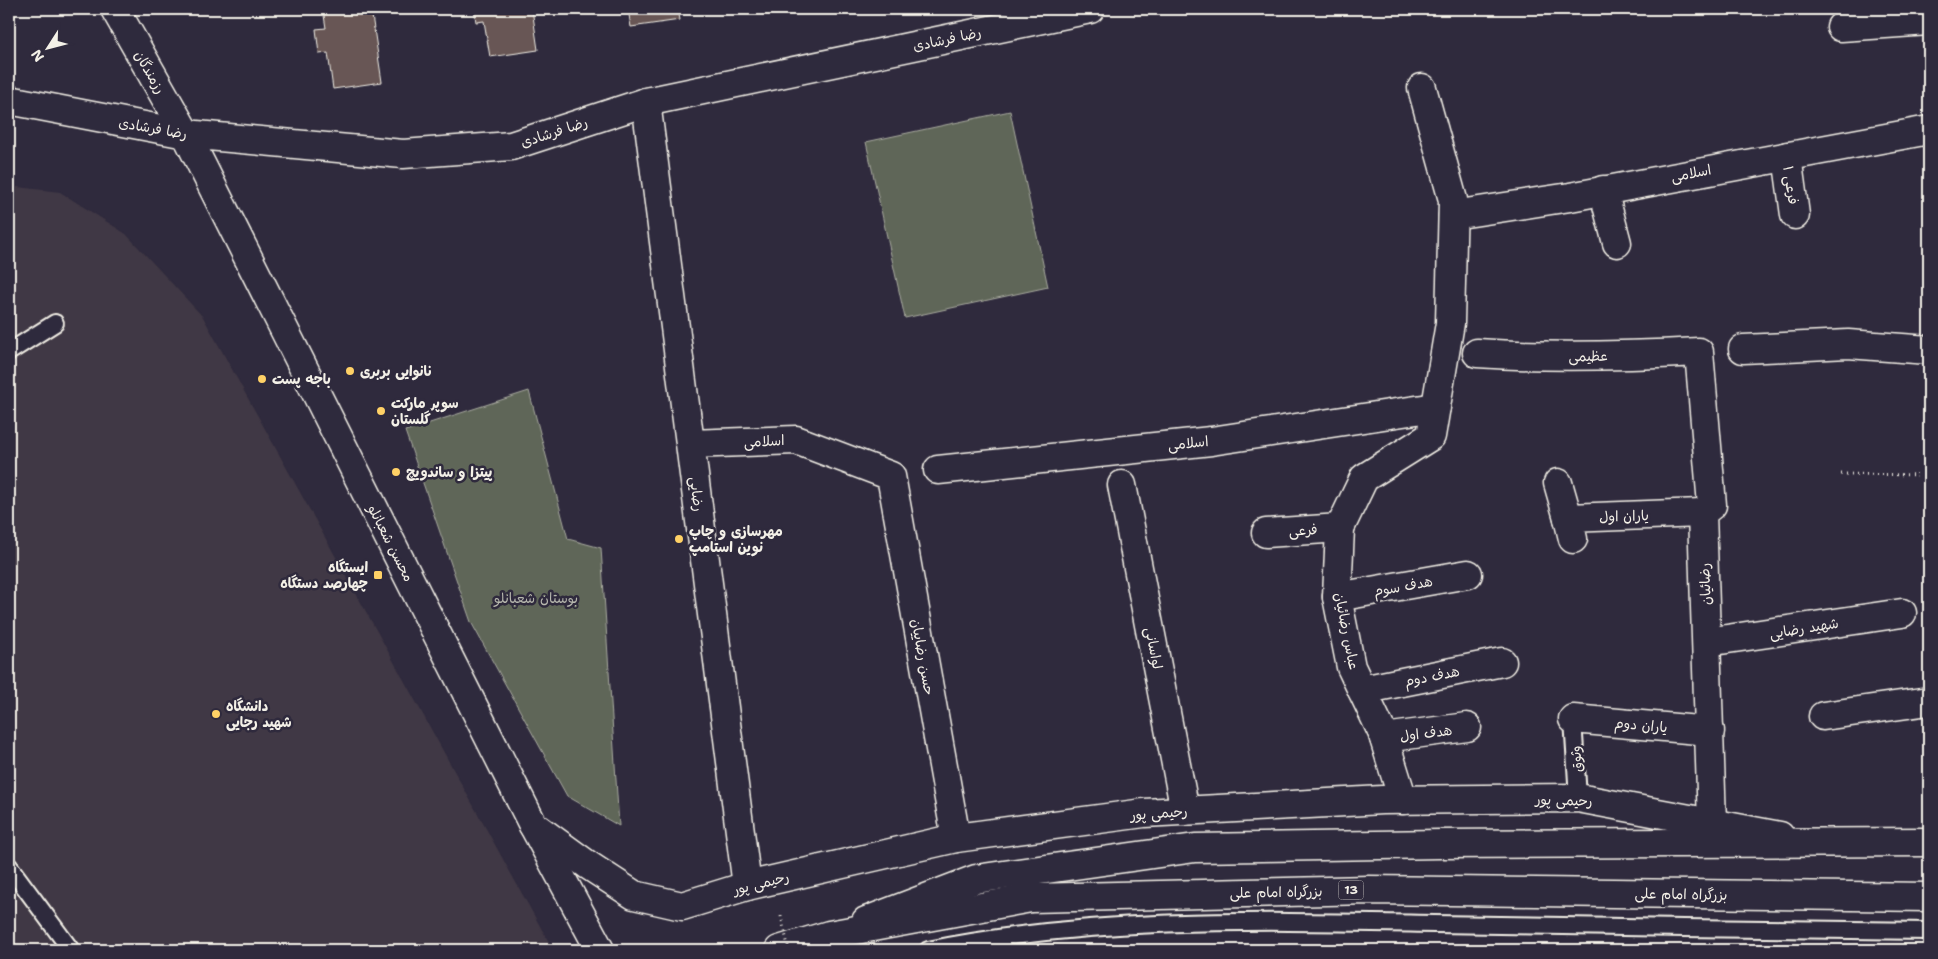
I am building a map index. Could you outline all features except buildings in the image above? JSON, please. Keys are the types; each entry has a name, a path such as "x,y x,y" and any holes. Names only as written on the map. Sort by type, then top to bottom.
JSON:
{"main road":[{"name":"رزمندگان","path":"115,9 186,134"},
{"name":"رضا فرشادی","path":"9,100 186,134 403,154 501,147 511,146 646,102 1090,9"},
{"path":"1841,27 1929,21"},
{"name":"عباس رضائیان","path":"1403,800 1384,738 1352,668 1337,597 1340,528 1364,478 1431,436 1436,407 1450,322 1453,200 1422,88"},
{"name":"رضایی","path":"646,102 747,886"},
{"name":"اسلامی","path":"1453,215 1603,190 1929,130"},
{"name":"محسن شعبانلو","path":"186,134 533,825 599,950"},
{"name":"فرعی ۱","path":"1787,156 1795,215"},
{"path":"1603,190 1617,243"},
{"path":"1743,349 1848,344 1929,350"},
{"name":"عظیمی","path":"1477,353 1530,357 1629,356 1699,352"},
{"name":"رضائیان","path":"1699,352 1712,505 1702,514 1712,823"},
{"name":"اسلامی","path":"938,470 1211,441 1436,407"},
{"name":"اسلامی","path":"691,444 796,440 891,476"},
{"name":"حسن رضاییان","path":"891,476 956,838"},
{"name":"یاران اول","path":"1558,483 1570,529 1702,514"},
{"name":"لواسانی","path":"1122,485 1186,810"},
{"name":"فرعی","path":"1266,533 1340,528"},
{"name":"هدف سوم","path":"1337,597 1468,574"},
{"name":"شهید رضایی","path":"1707,642 1902,613"},
{"name":"هدف دوم","path":"1362,690 1502,662"},
{"path":"1823,716 1929,701"},
{"name":"یاران دوم","path":"1572,719 1710,731"},
{"name":"هدف اول","path":"1384,738 1467,727"},
{"name":"رحیمی پور","path":"533,825 634,895 682,906 747,886 956,838 1144,813 1186,810 1403,800 1578,798 1814,842"},
{"path":"829,935 976,879 1195,848 1440,844 1929,842"},
{"name":"بزرگراه امام علی","path":"779,950 829,935 1031,898 1370,890 1929,897"}],"lane":[{"path":"9,352 54,323"},
{"name":"وثوق","path":"1572,719 1578,798"},
{"path":"9,866 72,950"},
{"path":"928,950 1022,934 1093,927 1180,922 1272,921 1929,931"}],"path":[{"path":"1841,474 1929,474"},
{"path":"781,916 789,950"}],"shaded area":[{"name":"دانشگاه شهید رجایی","path":"9,186 60,192 126,234 203,317 551,946 546,950 9,950"}],"green space":[{"path":"1010,111 1048,287 905,318 866,142"},
{"name":"بوستان شعبانلو","path":"529,391 568,539 601,548 619,826 567,796 471,622 405,431"}],"place":[{"name":"نانوایی بربری","path":"350,371"},
{"name":"باجه پست","path":"262,379"},
{"name":"سوپر مارکت گلستان","path":"381,411"},
{"name":"پیتزا و ساندویچ","path":"396,472"},
{"name":"مهرسازی و چاپ نوین استامپ","path":"679,539"},
{"name":"ایستگاه چهارصد دستگاه","path":"378,575"},
{"name":"دانشگاه شهید رجایی","path":"216,714"}]}
